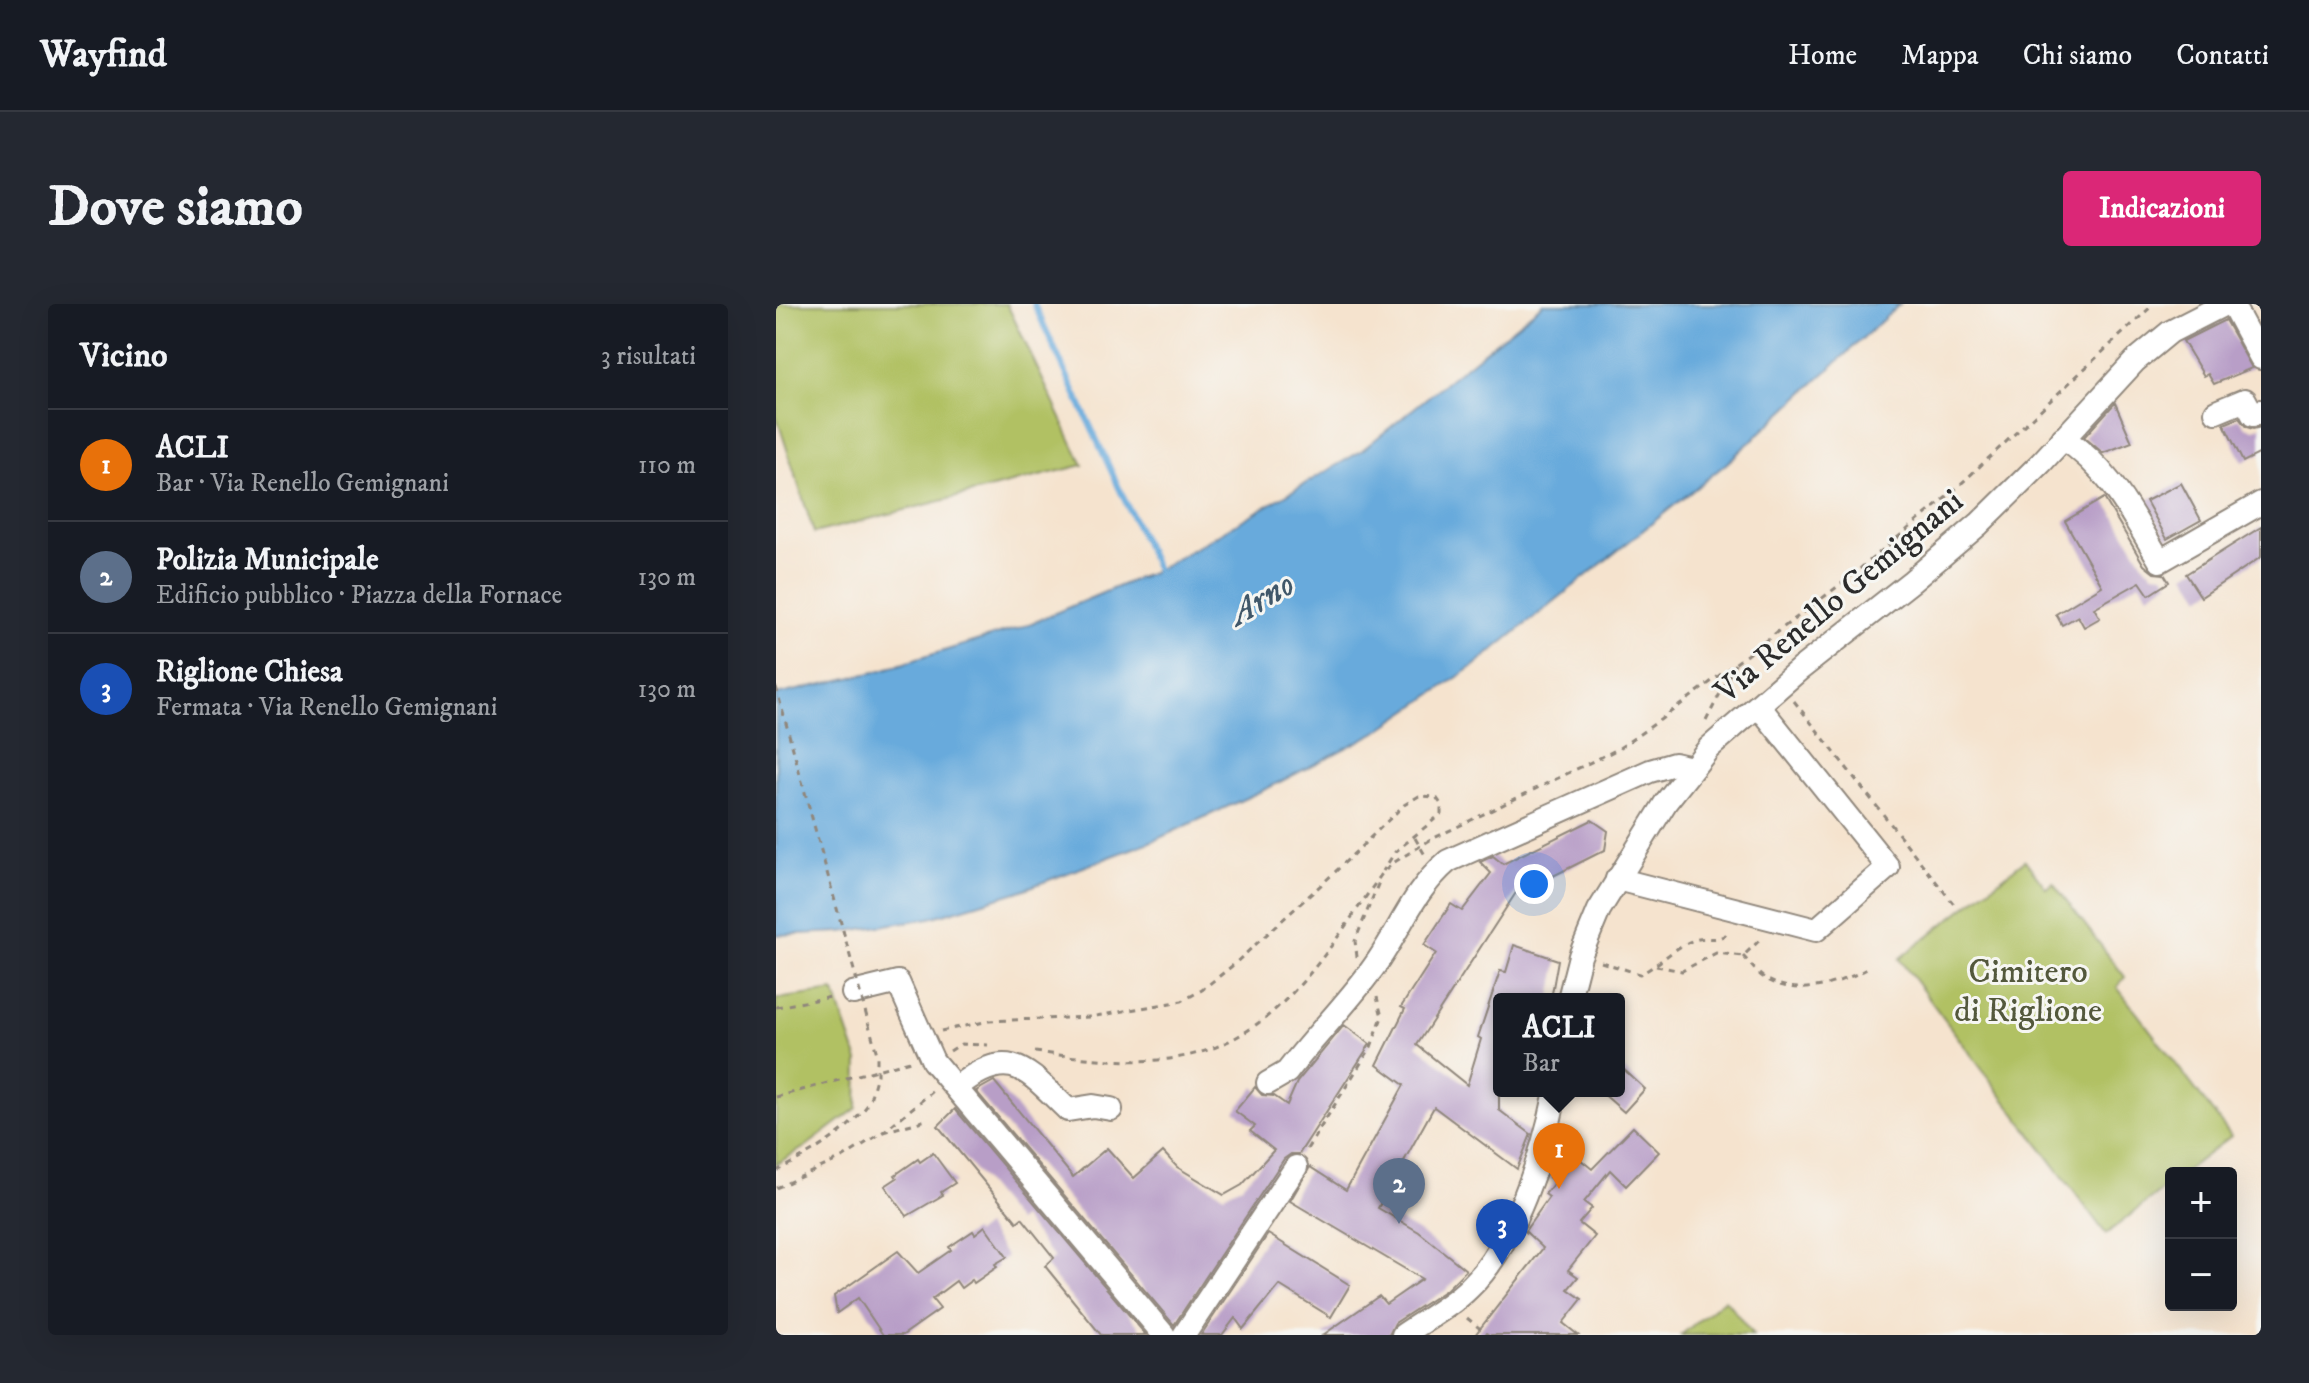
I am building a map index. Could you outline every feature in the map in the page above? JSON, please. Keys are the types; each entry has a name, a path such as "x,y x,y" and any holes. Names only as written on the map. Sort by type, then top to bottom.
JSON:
{"street":[{"name":"Via Renello Gemignani","path":"1571,993 1580,956 1599,910 1653,822 1709,748 1800,669 1979,524 2135,361 2170,332 2225,304"},
{"path":"2232,304 2261,358"},
{"path":"2216,412 2245,400 2253,415 2261,411"},
{"path":"2063,438 2085,452 2110,478 2160,561 2261,503"},
{"path":"1617,879 1816,930 1888,867 1766,715 1756,708"},
{"path":"1268,1083 1287,1072 1372,971 1415,896 1448,861 1650,771 1674,764 1692,768"},
{"path":"853,993 898,982 933,1061 949,1086 1164,1335"},
{"path":"949,1086 996,1064 1005,1064 1039,1080 1068,1110 1093,1106 1111,1109"},
{"path":"1403,1335 1467,1291 1480,1262 1518,1211 1548,1128 1555,1097"},
{"path":"1184,1335 1296,1167"}],"path":[{"path":"1296,1167 1371,1047 1382,1017 1372,971 1357,959 1354,951 1355,941 1381,875 1393,863 1420,847 1618,749 1736,663 1845,581 1949,495 2154,304"},
{"path":"1709,748 1699,738 1701,730 1736,663"},
{"path":"776,687 877,1054 876,1083 869,1103 849,1125 798,1160 776,1171"},
{"path":"1789,694 1956,907"},
{"path":"921,1033 989,1021 1090,1017 1182,1001 1202,990 1232,966 1404,805 1419,796 1436,797 1441,804 1441,814 1395,852 1304,981 1250,1032 1203,1052 1159,1060 1105,1061 1027,1052"},
{"path":"1414,837 1420,847"},
{"path":"1590,959 1640,974 1697,938 1714,940 1724,937 1751,913"},
{"path":"1743,956 1781,921"},
{"path":"1656,966 1682,971 1716,953 1743,956 1765,979 1815,989 1869,968"},
{"path":"776,1007 853,993"},
{"path":"776,1097 911,1060 933,1061 961,1044 992,1046"},
{"path":"776,1188 844,1157 949,1086"},
{"path":"883,1132 926,1120"},
{"path":"1448,1304 1488,1335"}],"green space":[{"path":"776,304 1007,304 1083,465 814,533 776,415"},
{"name":"Cimitero di Riglione","path":"2025,860 2046,888 2053,883 2125,977 2117,987 2231,1136 2191,1167 2165,1167 2165,1188 2106,1234 1899,959"},
{"path":"834,991 858,1061 857,1108 805,1147 776,1164 776,999"},
{"path":"1725,1299 1753,1335 1681,1335"}],"water":[{"name":"Arno","path":"1543,304 1900,304 1727,463 1471,668 1375,733 1270,787 1155,840 1017,892 930,918 842,932 776,935 776,695 875,672 1022,627 1157,570 1361,451"}],"building":[{"path":"2225,320 2252,368 2214,384 2208,374 2204,376 2183,341"},
{"path":"2115,403 2132,442 2103,453 2084,437"},
{"path":"2239,418 2246,427 2261,427 2261,453 2243,462 2224,424"},
{"path":"2181,483 2201,520 2167,539 2146,501"},
{"path":"2104,498 2144,565 2154,573 2164,574 2169,582 2149,595 2140,582 2094,608 2100,618 2084,627 2078,616 2062,625 2056,614 2102,586 2065,521"},
{"path":"2261,527 2261,557 2201,597 2186,574"},
{"path":"1592,820 1608,831 1605,850 1533,886 1536,875 1525,891 1519,888 1417,1045 1467,1085 1481,1039 1478,1037 1500,971 1506,972 1514,945 1558,960 1552,993 1493,993 1493,1097 1499,1097 1499,1110 1531,1134 1517,1169 1434,1107 1378,1208 1419,1232 1466,1270 1446,1290 1395,1323 1389,1335 1323,1335 1379,1296 1386,1304 1422,1279 1290,1201 1310,1167 1346,1190 1404,1085 1377,1065 1405,1009 1401,1007 1436,953 1424,945 1451,904 1462,911 1491,873 1480,862 1493,856 1503,864"},
{"path":"1344,1025 1370,1044 1299,1154 1291,1154 1284,1159 1174,1325 976,1091 994,1081 1073,1177 1107,1148 1134,1178 1163,1152 1177,1167 1224,1195 1242,1185 1274,1150 1250,1131 1255,1126 1235,1111 1255,1087 1262,1095 1274,1096 1287,1105 1297,1082"},
{"path":"1625,1071 1645,1089 1624,1112 1607,1097 1625,1097"},
{"path":"955,1109 1146,1335 1101,1335 1045,1266 1054,1258 1022,1218 1017,1222 938,1126"},
{"path":"1633,1127 1659,1152 1626,1186 1610,1170 1584,1202 1592,1208 1579,1223 1595,1236 1568,1270 1578,1277 1568,1289 1582,1299 1563,1323 1578,1335 1475,1335 1543,1248 1525,1231 1549,1197 1545,1194 1555,1182 1549,1177 1570,1151 1592,1169"},
{"path":"933,1153 955,1183 941,1192 943,1195 907,1216 885,1186 918,1159 920,1162"},
{"path":"985,1226 1007,1257 974,1283 972,1280 961,1288 956,1281 932,1299 940,1309 903,1335 883,1335 858,1298 837,1313 834,1296 898,1251 918,1273 951,1250 949,1247"},
{"path":"1268,1234 1350,1285 1331,1317 1279,1285 1243,1329 1235,1318 1222,1335 1201,1335"}],"waterway":[{"path":"1034,304 1157,570"}],"place":[{"name":"ACLI","path":"1559,1189"},
{"name":"Polizia Municipale","path":"1399,1224"},
{"name":"Riglione Chiesa","path":"1502,1265"}]}
